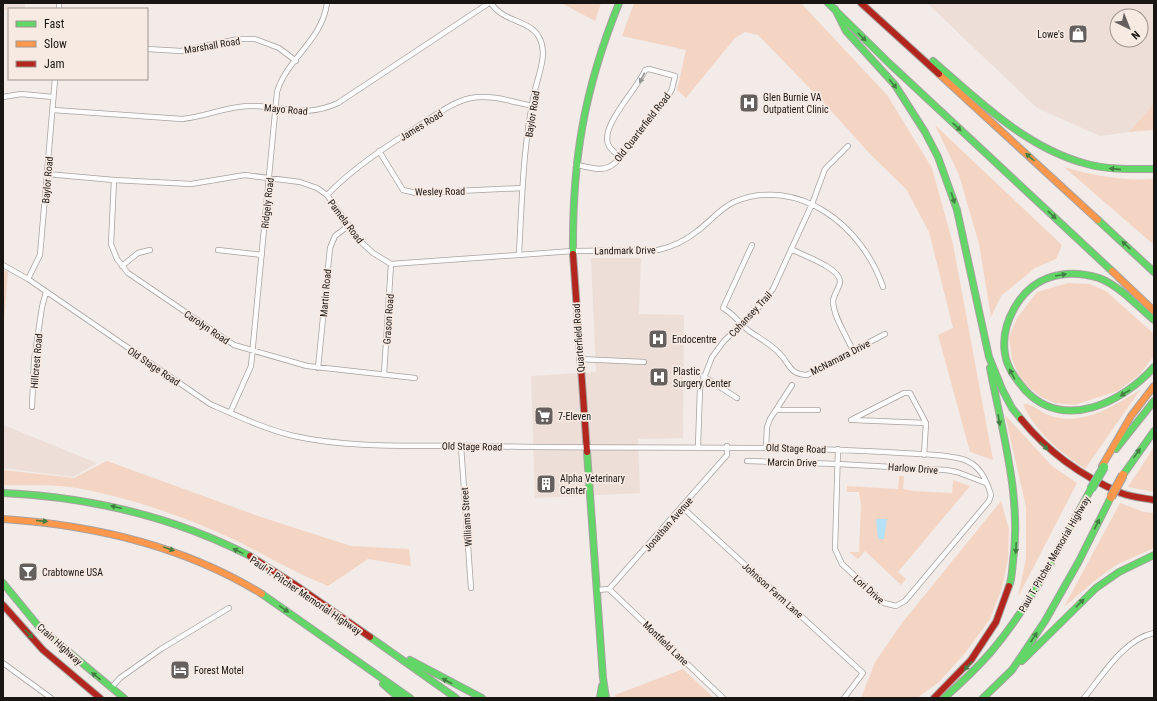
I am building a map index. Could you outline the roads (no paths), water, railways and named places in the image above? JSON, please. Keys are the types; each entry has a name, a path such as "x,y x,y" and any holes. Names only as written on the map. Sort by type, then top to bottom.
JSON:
{"main road":[{"name":"Quarterfield Road","path":"606,698 603,678 572,251 576,165 582,128 596,63 619,3"},
{"path":"828,3 889,63 1154,311"},
{"path":"862,3 994,113 1035,144 1069,160 1086,165 1122,170 1154,169"},
{"path":"862,3 1076,198 1154,272"},
{"path":"835,9 846,31 895,85 925,132 938,158 958,210 989,357 1002,389 1024,424 1038,440 1074,469 1122,493 1154,500"},
{"path":"1154,320 1106,282 1085,274 1070,273 1055,275 1040,281 1028,289 1018,299 1011,311 1004,336 1007,361 1018,384 1039,402 1054,408 1083,410 1111,400 1137,385 1154,367"},
{"path":"934,698 967,667 991,633 1007,597 1016,556 1016,516 982,326"},
{"path":"1103,466 1131,416 1154,386"},
{"path":"1103,466 1154,401"},
{"path":"1012,670 1060,595 1123,475 1154,431"},
{"name":"Paul T. Pitcher Memorial Highway","path":"944,698 994,649 1017,618 1035,590 1103,466"},
{"name":"Paul T. Pitcher Memorial Highway","path":"3,493 64,497 106,504 146,514 181,525 250,556 331,610 456,698"},
{"path":"3,519 64,523 99,529 172,550 236,579 272,600 410,698"},
{"path":"983,698 1094,590 1121,570 1154,555"},
{"name":"Crain Highway","path":"3,583 40,628 124,698"},
{"name":"Crain Highway","path":"3,605 43,650 100,698"},
{"path":"331,610 417,664 482,698"},
{"path":"3,613 12,616"},
{"path":"349,655 399,698"},
{"name":"Quarterfield Road","path":"600,698 603,678"}],"street":[{"name":"Ridgely Road","path":"230,413 251,366 276,108 280,83 312,40 321,24 327,3"},
{"name":"Baylor Road","path":"490,3 500,14 531,27 536,32 542,44 543,56 532,106 522,188 519,254"},
{"name":"Mayo Road","path":"52,110 182,118 195,118 248,106 317,111 338,103 490,3"},
{"name":"Marshall Road","path":"148,49 181,51 238,39 255,39 279,48 296,61"},
{"name":"Old Quarterfield Road","path":"576,165 602,170 612,166 620,157 666,100 672,89 675,76 649,69 645,70 639,84 614,117 608,136 610,148 620,157"},
{"name":"Baylor Road","path":"28,279 40,255 55,80"},
{"path":"3,96 21,94 53,97"},
{"name":"James Road","path":"327,195 343,178 379,152 457,102 473,98 490,97 532,106"},
{"name":"Cohansey Trail","path":"698,446 700,388 703,376 716,352 724,342 743,324 773,289 812,204 825,169 848,146"},
{"name":"Wesley Road","path":"379,152 404,190 416,193 522,188"},
{"name":"Pamela Road","path":"47,174 114,180 191,184 245,175 309,185 327,195 360,241 373,253 391,264"},
{"name":"Carolyn Road","path":"114,180 112,244 113,252 122,266 137,280 234,345 307,366 415,378"},
{"name":"Landmark Drive","path":"572,251 645,252 669,247 697,231 713,216 733,202 754,196 781,195 812,204 830,214 856,237 879,275 883,286"},
{"name":"Martin Road","path":"318,368 330,248 335,236 348,226"},
{"name":"McNamara Drive","path":"752,245 723,308 780,353 789,368 800,374 807,375 885,334"},
{"path":"791,249 833,270 839,276 840,283 833,301 838,317 853,351"},
{"path":"122,266 138,254 150,250"},
{"path":"218,250 262,255"},
{"path":"391,264 572,251"},
{"name":"Grason Road","path":"384,374 391,264"},
{"name":"Old Stage Road","path":"3,265 28,279 210,404 230,413 294,436 330,442 461,446 587,448 727,446 838,450 924,455 962,460 978,468 983,475"},
{"name":"Hillcrest Road","path":"32,407 34,360 42,307 46,292"},
{"path":"579,359 644,362"},
{"path":"703,376 737,398"},
{"path":"766,448 767,427 792,385"},
{"path":"924,455 926,423 910,393 904,393 851,420 926,423"},
{"path":"776,410 818,410"},
{"name":"Williams Street","path":"461,446 471,588"},
{"name":"Jonathan Avenue","path":"609,589 727,455 727,446"},
{"name":"Lori Drive","path":"838,450 835,549 837,556 842,564 884,603 892,606 896,606 905,601 989,501 991,495 983,475"},
{"name":"Marcin Drive","path":"747,461 838,464"},
{"name":"Harlow Drive","path":"838,464 946,470 957,472 986,483"},
{"name":"Johnson Farm Lane","path":"682,507 862,673 844,698"},
{"path":"597,590 609,589"},
{"name":"Montfield Lane","path":"609,589 723,698"},
{"path":"111,688 120,678 161,649 229,608"},
{"path":"1084,698 1135,641 1154,633"},
{"path":"3,663 51,698"}],"water":[{"path":"876,519 887,519 884,539 878,539"}],"place":[{"name":"Lowe's","path":"1078,34"},
{"name":"Glen Burnie VA Outpatient Clinic","path":"749,103"},
{"name":"Endocentre","path":"658,339"},
{"name":"Plastic Surgery Center","path":"659,377"},
{"name":"7-Eleven","path":"544,416"},
{"name":"Alpha Veterinary Center","path":"546,484"},
{"name":"Crabtowne USA","path":"28,572"},
{"name":"Forest Motel","path":"180,670"}]}
